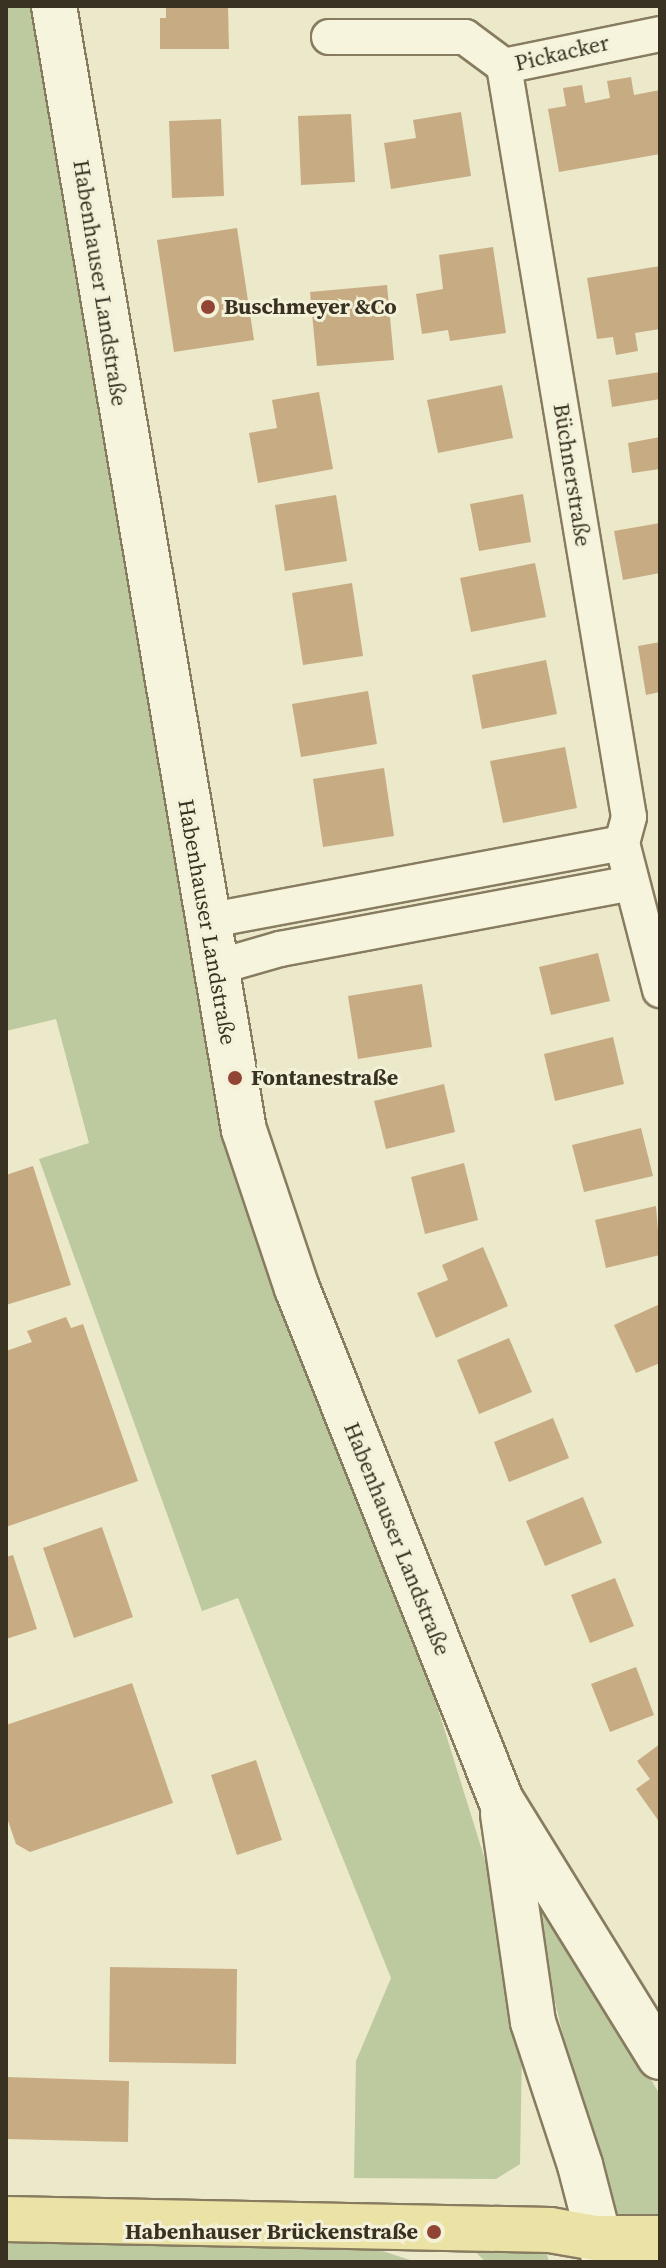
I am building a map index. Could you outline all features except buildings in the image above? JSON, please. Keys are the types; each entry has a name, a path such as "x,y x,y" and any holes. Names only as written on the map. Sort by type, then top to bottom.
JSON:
{"main road":[{"path":"6,2219 403,2231 550,2230 601,2250 660,2238"},
{"path":"403,2231 455,2262"}],"street":[{"name":"Habenhauser Landstraße","path":"54,6 206,921 244,1130 269,1209 501,1800 660,2057"},
{"name":"Pickacker","path":"329,37 465,37 504,66 660,34"},
{"name":"Büchnerstraße","path":"504,66 629,817 622,843 631,883 650,936 660,990"},
{"path":"206,921 622,843"},
{"path":"214,968 280,949 631,883"},
{"name":"Habenhauser Landstraße","path":"501,1800 533,2022 580,2165 601,2250"}],"green space":[{"path":"6,6 35,6 179,877 491,1879 522,2050 520,2164 496,2179 354,2178 356,2061 391,1978 238,1598 202,1611 39,1159 89,1143 56,1019 6,1031"},
{"path":"536,1882 660,2095 660,2218 615,2214 583,2117 527,1887"},
{"path":"6,2231 349,2240 416,2262 6,2262"},
{"path":"467,2244 546,2251 549,2262 486,2262"}],"place":[{"name":"Buschmeyer &Co","path":"208,307"},
{"name":"Fontanestraße","path":"235,1078"},
{"name":"Habenhauser Brückenstraße","path":"434,2232"}]}
